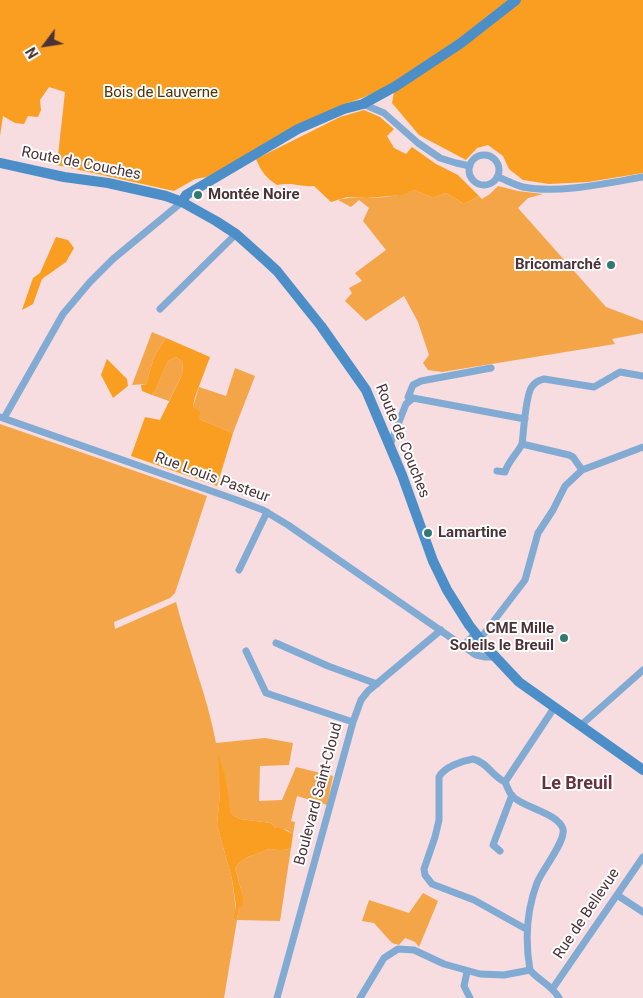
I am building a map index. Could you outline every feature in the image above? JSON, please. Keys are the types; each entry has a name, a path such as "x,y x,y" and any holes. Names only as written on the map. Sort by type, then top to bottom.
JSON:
{"main road":[{"path":"182,202 186,195 298,129 344,109 363,104 396,86 461,43 516,0"},
{"name":"Route de Couches","path":"0,163 64,177 108,183 166,196 182,202 236,234 277,271 346,360 372,400 433,561 458,608 478,636 494,657 519,682 643,770"}],"street":[{"path":"363,104 384,113 418,144 440,158 470,166"},
{"path":"482,155 492,157 498,165 498,177 487,185 478,184 471,178 470,166 477,157 482,155"},
{"path":"498,177 522,187 544,188 591,186 643,177"},
{"path":"2,418 63,314 71,304 113,259 182,202"},
{"path":"160,309 236,234"},
{"path":"410,400 408,397 413,386 421,381 491,368"},
{"path":"497,471 505,472 507,464 522,444 531,388 540,380 544,379 594,387 620,372 643,376"},
{"path":"390,445 403,410 410,400 417,398 525,419"},
{"name":"Rue Louis Pasteur","path":"2,418 267,512 470,650 485,657 494,657"},
{"path":"522,444 574,457 582,470"},
{"path":"464,646 478,636 521,587 528,572 535,542 565,486 582,470 643,447"},
{"path":"239,570 267,512"},
{"name":"Boulevard Saint-Cloud","path":"276,998 353,722 361,700 377,684 441,630"},
{"path":"276,643 328,666 377,684"},
{"path":"470,650 487,648"},
{"path":"246,651 266,693 353,722"},
{"path":"580,726 643,670"},
{"path":"505,782 554,708"},
{"path":"526,929 474,900 432,884 425,874 424,869 439,820 439,777 445,770 473,759 484,763 493,774 505,782 512,795 561,825 563,831 561,842 536,884 526,929 530,970 540,980 553,988 559,998"},
{"path":"500,851 493,845 512,795"},
{"name":"Rue de Bellevue","path":"553,988 643,856"},
{"path":"617,895 643,912"},
{"path":"360,998 384,958 398,949 414,950 467,972 504,975 530,970"},
{"path":"467,972 464,986 470,998"}],"shaded area":[{"path":"498,186 543,194 528,198 518,208 606,307 643,321 643,333 612,339 615,344 442,372 428,370 423,363 429,355 418,322 404,296 366,321 345,301 352,293 349,288 362,281 355,273 386,250 363,221 369,208 359,200 351,207 338,200 385,197 415,190 433,198 446,193 464,204 479,196 482,199"},
{"path":"152,332 166,338 154,357 146,384 132,385"},
{"path":"176,357 183,362 182,375 169,401 152,395 168,361"},
{"path":"235,368 255,376 233,433 199,419 193,407 199,387 226,396"},
{"path":"0,424 207,496 175,593 170,598 114,622 115,629 176,602 208,707 216,743 265,738 293,743 289,765 260,766 259,801 282,800 296,767 333,776 327,805 297,796 291,821 295,822 293,834 287,830 275,828 271,823 240,819 231,814 228,799 220,792 217,825 232,879 237,919 242,893 235,868 246,858 267,849 283,850 291,848 280,921 237,920 224,998 0,998"},
{"path":"423,893 438,901 419,947 415,942 405,938 399,945 392,943 374,923 362,921 369,900 409,913"}],"green space":[{"name":"Bois de Lauverne","path":"0,0 510,0 451,46 409,74 364,97 342,105 207,177 195,179 174,191 57,165 65,92 49,87 40,100 41,110 38,117 28,116 24,124 15,123 3,116 0,136"},
{"path":"521,0 643,0 643,173 588,182 549,184 523,180 509,169 503,156 488,145 477,148 466,160 419,135 392,103 394,92 459,49"},
{"path":"364,110 380,117 394,129 387,136 394,148 406,154 412,147 436,164 458,175 479,196 464,204 446,193 433,198 415,190 402,195 367,198 347,197 331,202 314,186 277,185 267,177 256,159 340,117"},
{"path":"56,237 68,240 74,248 66,262 42,279 33,304 22,310 33,278 40,273"},
{"path":"166,338 210,357 193,407 200,412 199,419 233,433 217,486 131,456 145,417 160,420 182,375 183,362 176,357 168,361 152,395 142,391 141,385 146,384 154,357"},
{"path":"107,359 127,379 128,386 113,398 101,375"},
{"path":"218,753 225,776 231,814 240,819 271,823 275,828 281,828 293,834 291,848 283,850 267,849 246,858 235,868 243,904 239,908 237,919 234,918 236,906 232,879 217,825 220,792"}],"place":[{"name":"Montée Noire","path":"198,195"},
{"name":"Bricomarché","path":"611,265"},
{"name":"Lamartine","path":"428,533"},
{"name":"CME Mille Soleils le Breuil","path":"564,638"}],"district":[{"name":"Le Breuil","path":"577,784"}]}
